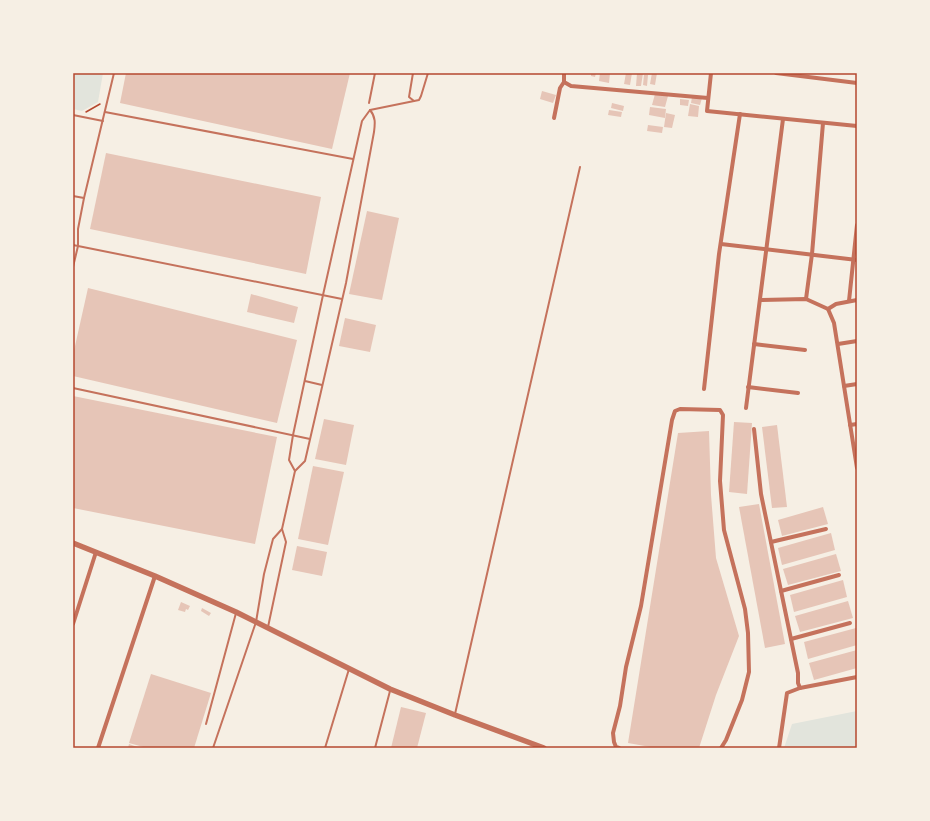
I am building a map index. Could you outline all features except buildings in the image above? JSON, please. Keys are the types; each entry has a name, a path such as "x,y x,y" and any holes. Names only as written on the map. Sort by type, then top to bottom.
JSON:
{"street":[{"path":"554,118 560,88 564,82 564,73"},
{"path":"711,73 707,111 857,126"},
{"path":"776,73 857,83"},
{"path":"564,82 571,86 708,98"},
{"path":"704,389 721,244 740,114"},
{"path":"746,408 783,119"},
{"path":"806,299 812,254 823,123"},
{"path":"849,301 855,259 857,225"},
{"path":"721,244 855,259"},
{"path":"760,300 806,299 828,309 834,323 838,344 857,466"},
{"path":"828,309 836,304 857,300"},
{"path":"838,344 857,341"},
{"path":"754,344 805,350"},
{"path":"844,386 857,384"},
{"path":"748,387 798,394"},
{"path":"617,748 613,733 620,706 626,666 641,606 672,420 675,412 680,409 720,410 722,415 720,481 724,530 745,609 748,633 749,672 742,700 726,740 720,748"},
{"path":"850,425 857,424"},
{"path":"754,429 761,494 800,688"},
{"path":"771,542 826,529"},
{"path":"73,543 155,576 236,612 390,689 544,748"},
{"path":"73,624 96,552"},
{"path":"781,591 839,575"},
{"path":"98,748 155,576"},
{"path":"791,639 850,622"},
{"path":"779,748 787,693 800,688 857,677"}],"lane":[{"path":"73,267 78,246 78,229 84,198 114,73"},
{"path":"369,103 374,73"},
{"path":"413,73 409,97 414,102"},
{"path":"295,471 289,460 293,435 362,120 370,110 419,100 422,96 428,73"},
{"path":"213,748 256,622 264,574 273,539 282,529 295,471 305,461 342,299 374,132 374,115 370,110"},
{"path":"105,112 353,159"},
{"path":"73,115 103,121"},
{"path":"455,715 580,167"},
{"path":"73,196 84,198"},
{"path":"73,245 342,299"},
{"path":"305,381 322,386"},
{"path":"73,388 310,438"},
{"path":"268,627 286,542 282,529"},
{"path":"206,724 236,612"},
{"path":"325,748 349,668"},
{"path":"375,748 390,689"}],"path":[{"path":"82,114 102,103"}],"shaded area":[{"path":"73,73 103,73 98,102 82,111 73,109"},
{"path":"857,711 857,748 784,748 792,724"}]}
